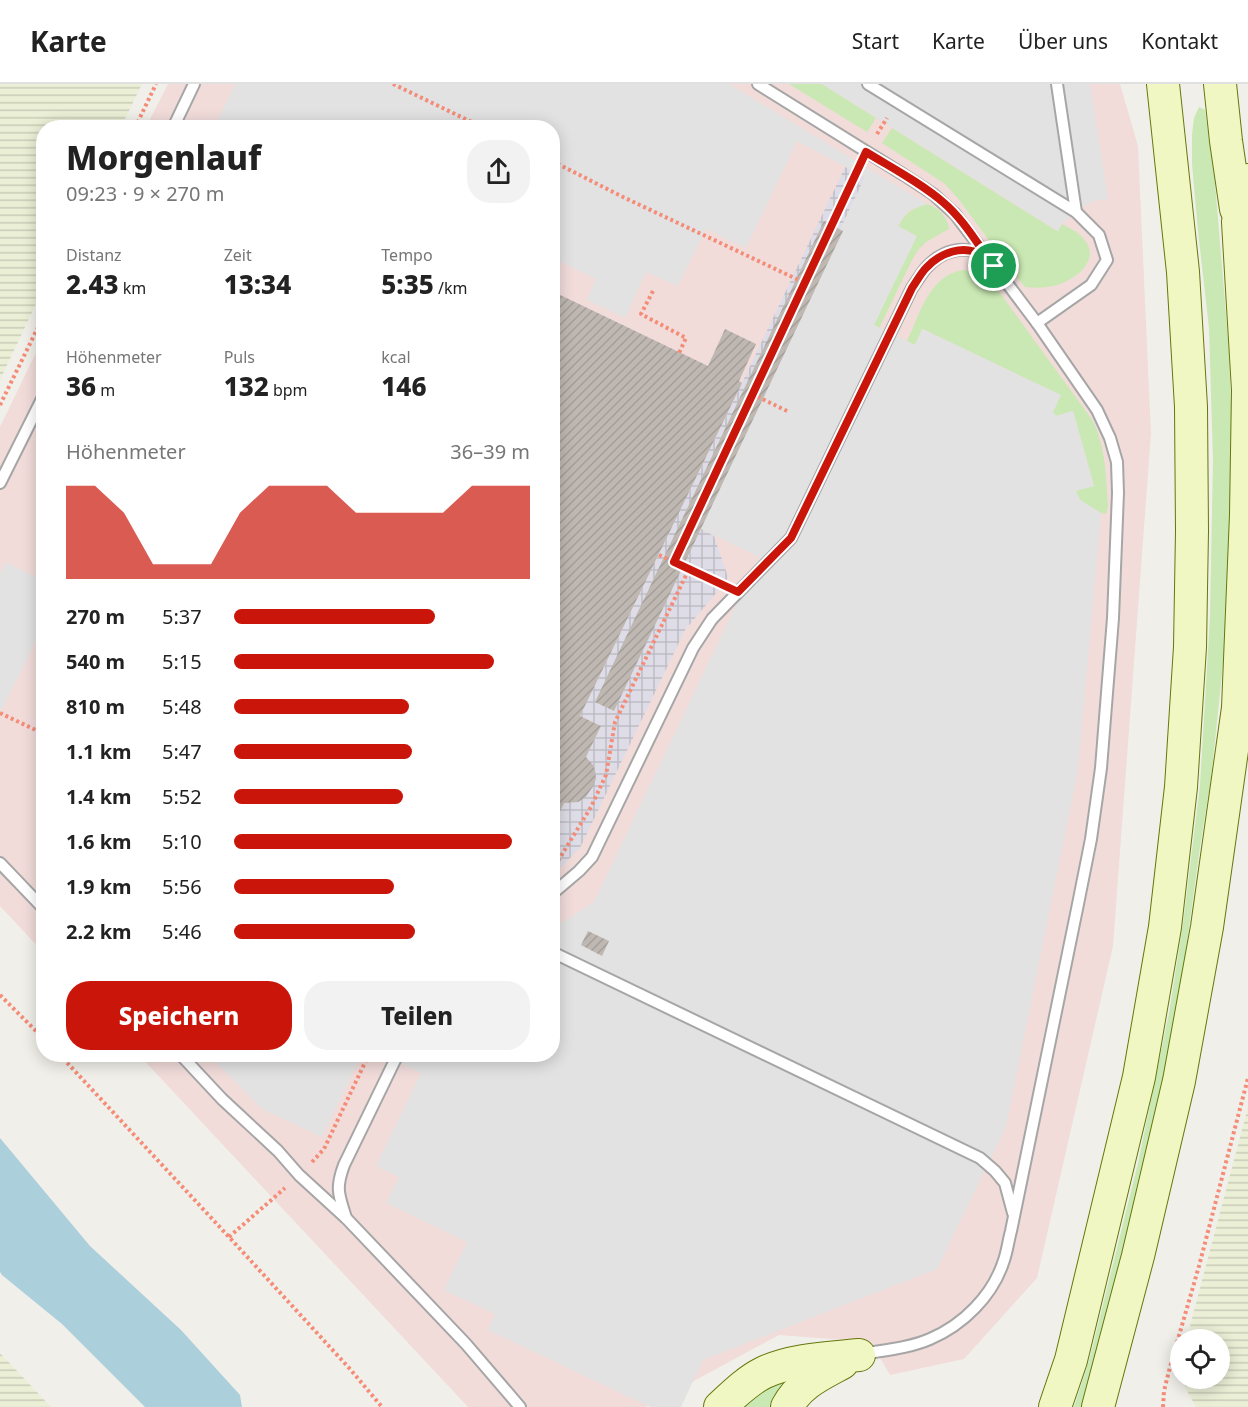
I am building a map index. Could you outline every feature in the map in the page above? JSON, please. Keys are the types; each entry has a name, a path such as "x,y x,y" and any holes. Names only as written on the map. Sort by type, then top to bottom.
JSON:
{"main road":[{"path":"1055,1407 1071,1360 1139,1077 1165,927 1181,787 1190,647 1191,407 1183,272 1163,84"},
{"path":"1099,1407 1138,1256 1179,1081 1207,927 1238,708 1246,515 1248,390 1238,222 1220,84"},
{"path":"1238,222 1248,180"},
{"path":"720,1407 739,1389 764,1372 795,1362 859,1355"},
{"path":"787,1407 807,1382 859,1355"}],"lane":[{"path":"177,120 194,84"},
{"path":"758,84 933,194 955,214 1037,323 1097,410 1110,438 1117,462 1113,618 1101,768 1091,839 1003,1264 990,1290 972,1311 952,1327 931,1338 902,1347 859,1355"},
{"path":"868,84 1076,212 1099,236 1107,260 1091,285 1037,323"},
{"path":"1057,84 1076,212"},
{"path":"560,887 592,857 693,648 712,619 791,538 912,288 926,268 940,256 957,250 972,250 983,255 994,266"},
{"path":"0,483 36,411"},
{"path":"0,863 36,901"},
{"path":"560,956 980,1158 996,1171 1005,1183 1014,1216"},
{"path":"187,1062 222,1099 278,1151 299,1175 346,1218 466,1344 520,1407"},
{"path":"346,1218 339,1194 339,1179 394,1062"}],"path":[{"path":"139,120 156,84"},
{"path":"393,84 467,120"},
{"path":"674,562 866,152 897,102"},
{"path":"560,165 805,283"},
{"path":"653,291 641,314 686,338 679,353"},
{"path":"0,405 36,331"},
{"path":"752,394 789,412"},
{"path":"659,555 738,592"},
{"path":"560,857 599,791 606,775 615,722 689,569"},
{"path":"0,713 36,730"},
{"path":"592,788 599,791"},
{"path":"0,994 36,1031"},
{"path":"65,1062 350,1369 382,1407"},
{"path":"1163,1407 1170,1367 1248,1078"}],"shaded area":[{"path":"168,84 1120,84 1138,146 1151,433 1113,946 1037,1278 964,1359 890,1375 871,1342 779,1335 646,1407 468,1407 146,1062 560,1062 560,120 150,120"},
{"path":"235,84 729,84 927,204 909,210 898,226 917,236 874,325 915,345 922,329 1061,395 1053,412 1056,416 1073,411 1094,486 1076,491 1080,500 1101,513 1078,769 1006,1127 937,1269 703,1360 681,1407 650,1407 488,1330 495,1314 444,1290 467,1242 386,1203 399,1177 376,1166 421,1073 398,1062 560,1062 560,924 594,902 759,557 697,527 865,177 797,141 746,248 706,229 678,286 646,272 625,318 587,300 596,279 560,262 560,120 218,120"},
{"path":"822,84 1090,84 1108,199 1093,201 1062,224 1058,231"},
{"path":"845,167 865,177 698,527 714,536 728,577 727,580 685,630 580,848 560,868 560,811 601,726 580,716"},
{"path":"36,352 36,945 0,906 0,427"},
{"path":"6,562 36,577 36,641 0,713 0,574"},
{"path":"216,1062 358,1062 322,1137 262,1109"}],"green space":[{"path":"0,84 142,84 124,120 36,120 36,304 0,380"},
{"path":"789,84 822,84 876,118 867,132"},
{"path":"1199,107 1205,110 1215,183 1229,350 1232,490 1225,645 1211,779 1167,1063 1130,1234 1086,1397 1083,1407 1074,1407 1090,1357 1138,1163 1169,1013 1183,924 1200,785 1210,617 1213,460 1209,328 1192,164 1194,118"},
{"path":"892,128 1057,231 1062,224 1078,233 1088,245 1090,253 1084,268 1070,279 1053,286 1025,287 945,184 882,143"},
{"path":"927,204 942,214 949,229 926,242 912,260 789,515 807,464 916,237 898,227 909,212"},
{"path":"962,270 980,275 995,286 1093,421 1101,442 1105,463 1108,507 1106,514 1080,500 1075,490 1094,486 1073,411 1056,416 1053,412 1060,395 923,329 915,345 907,341 921,308 934,288 941,280"},
{"path":"1248,1107 1248,1407 1196,1407 1186,1389 1230,1389 1230,1329 1190,1329"},
{"path":"0,1353 51,1407 0,1407"},
{"path":"794,1371 773,1407 734,1407"}],"water":[{"path":"0,1138 90,1246 181,1330 240,1395 242,1407 145,1407 62,1324 2,1275 0,1272"}],"building":[{"path":"824,221 843,231 614,711 595,702"},
{"path":"560,295 708,366 725,329 756,344 739,381 742,383 580,716 601,726 586,757 595,770 594,785 585,798 578,802 564,803 560,811"},
{"path":"588,931 609,941 602,956 581,945"}],"route":[{"path":"866,152 945,204 994,266 983,255 972,250 957,250 940,256 926,268 912,288 791,538 738,592 674,562 866,152"}]}
